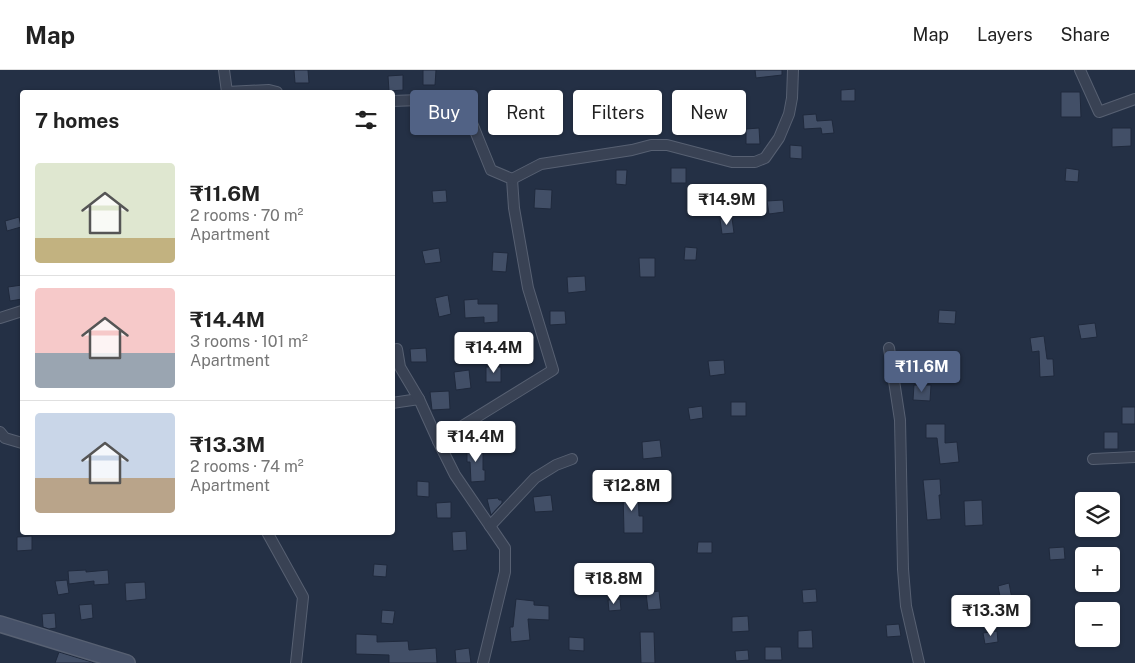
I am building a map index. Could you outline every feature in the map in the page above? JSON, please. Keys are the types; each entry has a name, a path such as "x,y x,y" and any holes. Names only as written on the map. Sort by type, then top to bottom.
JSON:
{"main road":[{"path":"0,624 96,659 127,663"}],"street":[{"path":"224,70 227,90"},
{"path":"512,179 541,164 632,150 651,145 667,145 732,162 755,162 765,158 779,138 789,114 792,98 793,70"},
{"path":"1080,70 1099,112 1135,99"},
{"path":"395,101 448,99 465,106 491,170 512,179"},
{"path":"438,441 553,370 528,288 514,208 512,179"},
{"path":"0,318 20,312"},
{"path":"889,348 900,420 903,569 906,606 919,663"},
{"path":"397,349 400,367 418,399 455,475 506,548 505,572 483,663"},
{"path":"395,403 418,399"},
{"path":"0,432 5,438 20,442"},
{"path":"1093,459 1135,457"},
{"path":"490,526 535,478 556,465 572,459"},
{"path":"269,535 303,597 296,663"}],"building":[{"path":"294,70 308,70 309,83 295,83"},
{"path":"423,70 436,70 435,85 423,85"},
{"path":"755,70 782,70 782,75 756,78"},
{"path":"403,75 403,90 389,90 388,76"},
{"path":"855,89 855,101 841,101 841,90"},
{"path":"1061,92 1080,92 1081,117 1061,117"},
{"path":"816,114 817,121 832,120 834,133 822,134 821,128 804,129 803,115"},
{"path":"759,128 760,144 746,144 746,129"},
{"path":"1112,128 1131,128 1131,146 1112,147"},
{"path":"790,145 802,146 802,159 790,158"},
{"path":"671,168 686,168 686,183 671,183"},
{"path":"1066,168 1079,170 1078,182 1065,181"},
{"path":"616,170 627,170 626,185 616,184"},
{"path":"535,189 552,190 551,209 534,208"},
{"path":"446,190 447,202 433,203 432,191"},
{"path":"783,200 784,212 769,214 767,201"},
{"path":"19,217 20,227 7,231 5,221"},
{"path":"732,218 734,233 722,234 720,219"},
{"path":"685,247 697,248 696,260 684,260"},
{"path":"439,248 441,262 425,264 422,251"},
{"path":"493,252 508,253 506,272 492,271"},
{"path":"639,258 655,258 655,277 640,277"},
{"path":"585,276 586,291 568,293 567,277"},
{"path":"20,285 20,299 10,301 8,287"},
{"path":"448,295 451,314 439,317 435,298"},
{"path":"478,299 478,304 498,304 498,322 484,323 484,317 465,318 464,300"},
{"path":"939,310 956,311 955,324 938,323"},
{"path":"550,311 565,311 566,324 550,325"},
{"path":"1095,323 1097,337 1081,339 1078,325"},
{"path":"1044,336 1047,359 1053,359 1054,376 1040,377 1039,351 1032,352 1030,338"},
{"path":"426,348 427,362 411,362 410,349"},
{"path":"724,360 725,374 710,376 708,361"},
{"path":"486,367 501,367 501,382 486,382"},
{"path":"469,370 471,388 456,390 454,372"},
{"path":"914,385 931,385 930,401 913,400"},
{"path":"449,391 450,409 432,410 430,392"},
{"path":"731,402 746,402 746,416 731,416"},
{"path":"702,406 703,418 690,420 688,408"},
{"path":"1122,407 1135,407 1135,424 1122,424"},
{"path":"926,424 945,424 945,443 957,442 959,462 940,464 937,438 926,438"},
{"path":"1104,432 1118,432 1118,449 1104,449"},
{"path":"660,440 662,457 643,459 642,442"},
{"path":"467,445 483,445 485,481 471,482 470,462 467,462"},
{"path":"940,479 941,519 927,520 923,480"},
{"path":"417,481 429,482 429,497 417,496"},
{"path":"638,488 639,516 643,516 643,533 624,533 623,489"},
{"path":"551,495 553,511 535,512 533,497"},
{"path":"498,498 502,500 502,503 491,515 487,499"},
{"path":"982,500 983,525 965,526 964,501"},
{"path":"451,502 451,518 437,518 436,503"},
{"path":"466,531 467,550 453,551 452,532"},
{"path":"32,536 32,550 17,551 17,537"},
{"path":"698,542 712,542 712,553 697,553"},
{"path":"1064,547 1065,559 1050,560 1049,548"},
{"path":"374,564 387,565 386,577 373,576"},
{"path":"86,570 86,572 108,570 109,584 94,585 94,581 69,584 68,571"},
{"path":"67,580 69,593 58,595 55,581"},
{"path":"145,582 146,599 126,601 125,583"},
{"path":"1009,583 1012,599 1001,602 998,586"},
{"path":"816,589 817,602 803,603 802,590"},
{"path":"659,591 661,609 648,610 646,593"},
{"path":"516,599 534,601 534,605 549,606 549,620 528,619 530,640 511,642 510,627 513,627"},
{"path":"620,599 621,610 609,611 608,600"},
{"path":"92,604 93,618 81,620 79,605"},
{"path":"382,610 395,611 393,624 381,623"},
{"path":"55,613 56,628 49,629 43,627 42,614"},
{"path":"748,616 749,631 732,632 732,617"},
{"path":"899,624 901,636 887,637 886,625"},
{"path":"812,630 813,648 798,648 798,631"},
{"path":"997,631 998,642 985,644 983,633"},
{"path":"640,632 654,632 655,663 641,663"},
{"path":"356,634 377,635 377,642 408,641 409,650 436,648 437,663 389,663 389,655 356,654"},
{"path":"569,637 584,638 584,651 569,650"},
{"path":"765,647 781,647 782,660 765,660"},
{"path":"469,648 471,663 456,663 455,650"},
{"path":"748,650 749,660 736,661 735,651"},
{"path":"59,652 92,662 93,663 55,663"}]}
